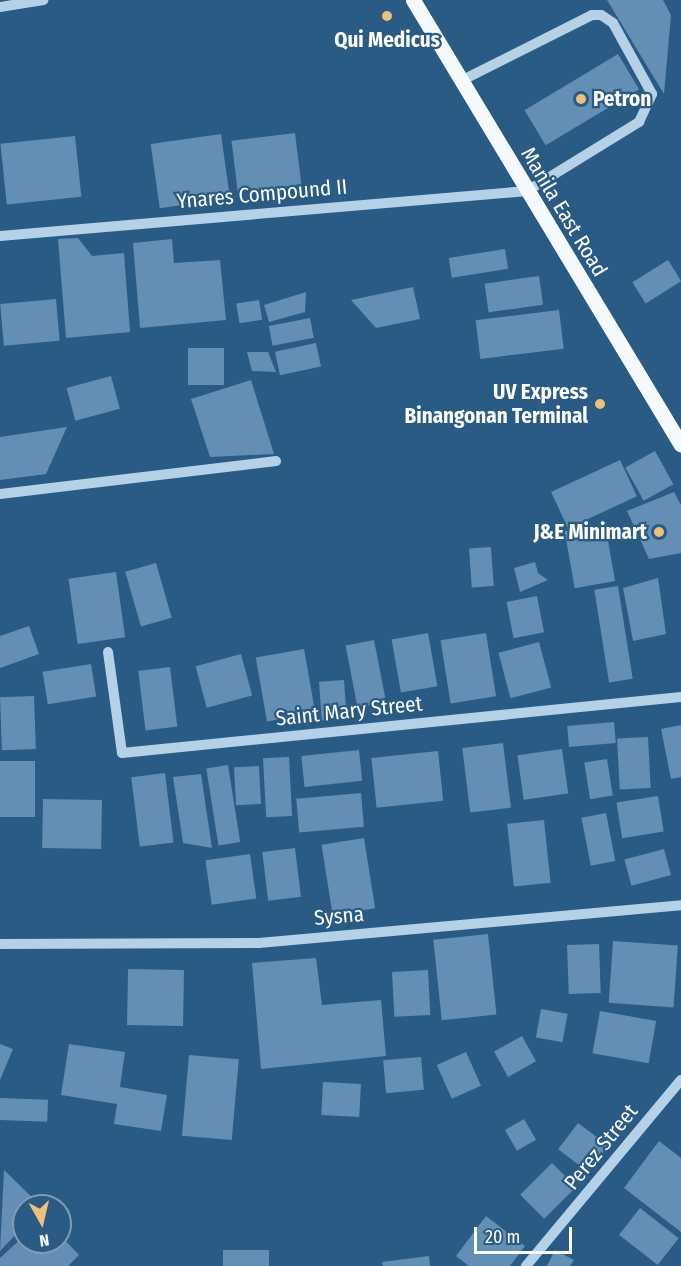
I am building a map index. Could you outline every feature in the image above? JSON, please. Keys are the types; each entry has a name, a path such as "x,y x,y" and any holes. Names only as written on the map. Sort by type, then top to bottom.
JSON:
{"main road":[{"name":"Manila East Road","path":"412,0 681,445"}],"street":[{"path":"0,7 43,0"},
{"path":"461,81 592,15 613,23 652,94 650,108 639,122 527,191"},
{"name":"Ynares Compound II","path":"0,236 527,191"},
{"path":"0,494 276,461"},
{"name":"Saint Mary Street","path":"108,652 122,753 681,697"},
{"name":"Sysna","path":"0,944 259,943 681,905"},
{"name":"Perez Street","path":"526,1266 681,1080"}],"building":[{"path":"607,0 663,0 671,15 664,94"},
{"name":"Petron","path":"618,54 639,89 546,145 525,110"},
{"path":"295,133 301,185 238,192 231,141"},
{"path":"221,134 230,198 160,208 151,144"},
{"path":"75,136 81,197 7,205 0,144"},
{"path":"78,238 92,256 124,253 130,332 66,338 58,239"},
{"path":"172,239 174,263 220,260 226,320 140,328 133,243"},
{"path":"505,249 508,269 452,278 449,258"},
{"path":"668,260 681,281 646,303 632,282"},
{"path":"539,276 543,305 489,312 485,284"},
{"path":"413,287 420,319 376,328 351,300"},
{"path":"306,292 305,312 269,322 264,305"},
{"path":"56,299 60,341 4,346 0,304"},
{"path":"259,300 262,320 239,323 236,304"},
{"path":"559,310 564,349 480,359 476,320"},
{"path":"310,318 314,338 273,346 269,326"},
{"path":"316,343 321,366 280,375 275,352"},
{"path":"188,348 224,348 224,385 188,385"},
{"path":"247,352 268,352 276,372 252,371"},
{"path":"111,376 120,409 75,421 67,388"},
{"path":"251,380 274,454 210,457 191,399"},
{"path":"67,427 46,474 0,480 0,437"},
{"path":"655,451 673,484 644,501 625,467"},
{"path":"620,460 637,496 568,528 551,492"},
{"name":"J&E Minimart","path":"674,492 681,505 681,553 649,559 627,511"},
{"path":"605,524 615,581 575,588 565,531"},
{"path":"491,547 494,586 472,587 469,549"},
{"path":"535,562 538,573 548,580 520,592 514,568"},
{"path":"156,563 172,618 141,627 125,572"},
{"path":"116,572 125,637 78,644 68,579"},
{"path":"658,578 666,634 633,641 623,588"},
{"path":"618,586 633,679 609,683 594,590"},
{"path":"537,596 544,632 514,638 507,602"},
{"path":"29,626 39,654 0,668 0,636"},
{"path":"428,633 437,686 401,693 392,639"},
{"path":"486,633 496,696 451,703 441,640"},
{"path":"374,640 386,702 358,707 346,646"},
{"path":"539,642 551,687 511,698 498,653"},
{"path":"304,649 315,713 267,722 256,658"},
{"path":"241,654 252,696 207,708 196,666"},
{"path":"91,664 96,697 48,704 43,672"},
{"path":"170,667 177,727 146,730 138,671"},
{"path":"344,680 347,719 322,721 319,682"},
{"path":"34,696 36,749 2,750 0,697"},
{"path":"614,722 616,743 569,747 567,726"},
{"path":"681,725 681,777 671,779 661,729"},
{"path":"648,737 651,788 620,790 617,739"},
{"path":"503,743 511,808 470,813 462,748"},
{"path":"562,749 568,794 524,800 517,755"},
{"path":"359,750 362,781 305,787 301,756"},
{"path":"438,751 443,801 377,808 371,758"},
{"path":"289,757 292,816 266,817 263,758"},
{"path":"607,759 613,796 590,799 584,763"},
{"path":"0,761 35,761 35,817 0,817"},
{"path":"228,765 240,842 218,845 206,768"},
{"path":"259,766 261,804 236,805 234,767"},
{"path":"165,773 174,842 140,847 131,777"},
{"path":"201,774 212,848 183,843 173,777"},
{"path":"361,793 364,827 299,833 296,799"},
{"path":"658,796 664,832 622,838 617,803"},
{"path":"43,799 102,800 101,849 42,848"},
{"path":"606,813 615,861 591,866 581,818"},
{"path":"544,820 551,883 514,887 507,824"},
{"path":"364,838 375,908 333,915 322,845"},
{"path":"295,848 301,897 268,901 262,852"},
{"path":"664,849 671,875 631,886 624,860"},
{"path":"250,854 256,899 212,905 205,860"},
{"path":"488,934 496,1015 442,1020 433,940"},
{"path":"613,941 678,946 674,1007 609,1003"},
{"path":"599,944 601,993 569,994 567,945"},
{"path":"316,958 322,1005 381,1000 386,1056 261,1069 252,963"},
{"path":"128,969 184,970 183,1026 127,1025"},
{"path":"428,970 430,1015 394,1017 392,972"},
{"path":"541,1009 568,1014 563,1042 536,1038"},
{"path":"600,1011 656,1021 649,1063 593,1053"},
{"path":"522,1036 536,1061 508,1077 494,1052"},
{"path":"0,1044 13,1049 0,1080"},
{"path":"69,1044 125,1052 120,1087 167,1095 161,1131 114,1124 117,1104 61,1095"},
{"path":"466,1052 481,1086 452,1099 437,1065"},
{"path":"189,1055 239,1059 232,1140 182,1136"},
{"path":"421,1057 424,1090 386,1093 383,1060"},
{"path":"323,1082 361,1084 359,1117 321,1115"},
{"path":"0,1098 48,1100 47,1122 0,1120"},
{"path":"524,1119 536,1140 517,1151 505,1130"},
{"path":"578,1123 608,1146 588,1172 558,1149"},
{"path":"659,1141 681,1158 681,1232 624,1188"},
{"path":"552,1163 576,1187 544,1219 520,1195"},
{"path":"4,1170 29,1194 12,1194 12,1238 0,1251"},
{"path":"640,1208 679,1238 658,1265 619,1235"},
{"path":"486,1216 525,1246 510,1266 469,1266 456,1256"},
{"path":"12,1247 12,1254 72,1254 72,1248 79,1255 68,1266 0,1266 0,1258"},
{"path":"223,1250 269,1250 269,1266 223,1266"},
{"path":"555,1250 574,1260 570,1266 547,1266"},
{"path":"429,1256 430,1266 383,1266 382,1262"}],"place":[{"name":"Qui Medicus","path":"387,16"},
{"name":"Petron","path":"581,99"},
{"name":"UV Express Binangonan Terminal","path":"600,404"},
{"name":"J&E Minimart","path":"659,532"}]}
